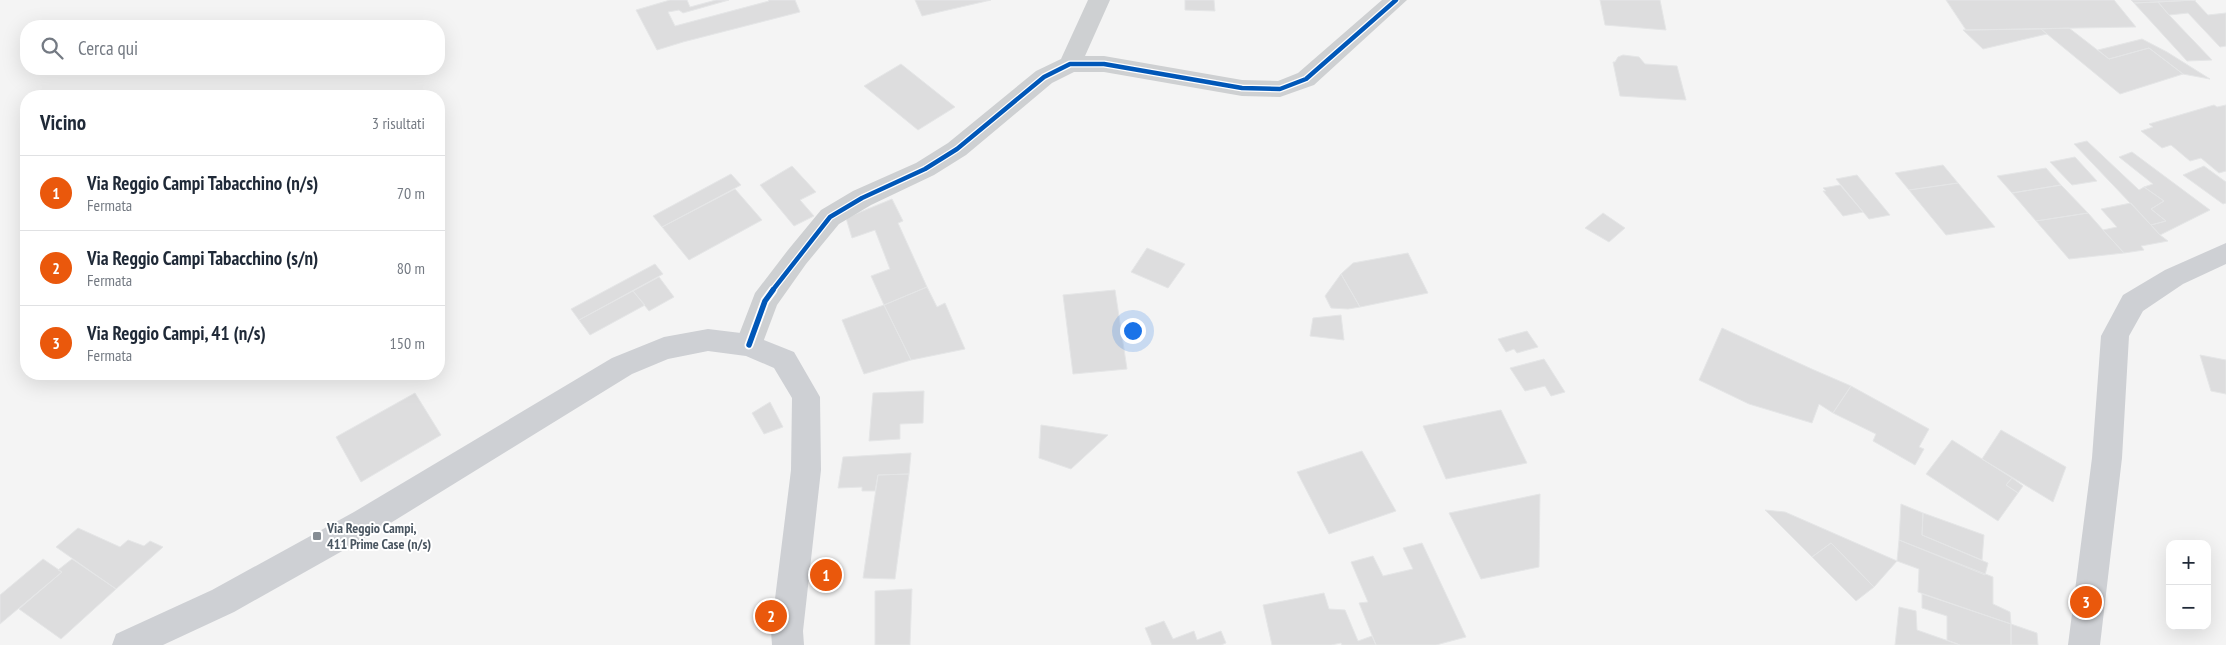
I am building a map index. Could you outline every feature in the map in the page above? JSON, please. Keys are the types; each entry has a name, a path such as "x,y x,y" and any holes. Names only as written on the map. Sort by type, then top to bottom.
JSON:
{"main road":[{"path":"2084,645 2107,458 2115,336 2133,303 2174,278 2226,253"},
{"path":"128,645 223,601 364,522 622,366 664,348 708,340 749,345 784,360 806,397 806,470 787,631 788,645"}],"street":[{"path":"1070,64 1099,0"},
{"path":"749,345 765,301 796,257 830,217 862,198 925,169 949,154 1044,76 1070,64 1104,64 1242,88 1280,89 1306,79 1396,0"}],"building":[{"path":"670,0 687,0 690,7 716,0 729,0 683,13 679,10 668,12 675,26 768,0 795,0 800,12 657,50 636,10"},
{"path":"915,0 991,0 922,16"},
{"path":"1185,0 1214,0 1215,11 1185,10"},
{"path":"1600,0 1660,0 1666,30 1605,25"},
{"path":"1946,0 2114,0 2136,27 1966,30"},
{"path":"2131,0 2196,0 2134,3"},
{"path":"2194,0 2208,15 2226,13 2226,46 2220,47 2188,13 2169,15 2158,2"},
{"path":"2158,2 2212,60 2187,61 2134,3"},
{"path":"2069,28 2109,59 2149,48 2183,74 2120,94 2041,29"},
{"path":"2041,29 2047,34 1983,49 1963,30"},
{"path":"2142,39 2210,79 2183,74 2149,48 2109,59 2098,50"},
{"path":"1623,55 1639,57 1645,64 1677,66 1686,100 1620,96 1613,62"},
{"path":"901,64 955,107 918,130 864,86"},
{"path":"2214,105 2217,107 2226,105 2226,171 2219,173 2201,158 2190,161 2171,145 2162,148 2141,131 2153,127 2149,124"},
{"path":"2087,141 2139,190 2144,187 2164,201 2151,209 2166,221 2151,225 2074,144"},
{"path":"2132,152 2210,210 2160,235 2151,225 2166,221 2151,209 2164,201 2144,187 2153,184 2119,157"},
{"path":"2075,157 2097,181 2072,185 2050,162"},
{"path":"1943,165 1958,183 1909,190 1895,173"},
{"path":"792,166 816,192 800,200 814,216 794,226 760,185"},
{"path":"2204,166 2226,182 2226,203 2223,204 2183,175"},
{"path":"2046,168 2061,185 2012,193 1997,176"},
{"path":"731,174 741,185 662,227 653,216"},
{"path":"1857,175 1890,215 1869,219 1836,179"},
{"path":"1958,183 1995,227 1946,235 1909,190"},
{"path":"1840,185 1863,212 1843,216 1823,191 1826,191 1823,188"},
{"path":"2061,185 2088,213 2036,221 2012,193"},
{"path":"735,189 762,220 689,260 662,227"},
{"path":"892,199 903,221 898,223 927,287 884,305 871,276 890,269 875,230 852,238 846,218"},
{"path":"2131,203 2160,235 2168,241 2141,246 2144,250 2124,253 2103,230 2117,227 2101,209"},
{"path":"1603,213 1625,228 1609,242 1585,228"},
{"path":"2088,213 2124,253 2069,259 2036,221"},
{"path":"1147,248 1185,264 1168,288 1131,272"},
{"path":"1408,253 1428,293 1360,307 1341,274 1353,263"},
{"path":"655,264 663,274 579,320 571,309"},
{"path":"1341,274 1360,307 1348,309 1331,308 1325,296"},
{"path":"659,277 674,297 649,311 633,291"},
{"path":"927,287 937,307 945,303 965,349 911,360 884,305"},
{"path":"1115,290 1127,369 1073,374 1063,295"},
{"path":"633,291 645,305 590,335 579,320"},
{"path":"884,305 911,360 864,374 842,320"},
{"path":"1341,315 1344,340 1310,336 1313,318"},
{"path":"1722,328 1851,386 1833,413 1819,404 1812,423 1749,404 1699,380"},
{"path":"1527,331 1538,347 1517,353 1514,349 1506,352 1498,339"},
{"path":"2200,355 2226,360 2226,394 2211,391"},
{"path":"1544,359 1565,392 1551,396 1545,386 1525,391 1510,368"},
{"path":"1851,386 1929,429 1919,447 1924,449 1915,465 1873,441 1876,434 1833,413"},
{"path":"924,391 923,423 900,424 900,439 869,441 873,393"},
{"path":"415,393 441,435 361,482 336,437"},
{"path":"770,402 783,427 764,434 752,413"},
{"path":"1501,410 1527,463 1446,479 1423,426"},
{"path":"1041,425 1108,435 1071,469 1039,458"},
{"path":"2001,430 2066,467 2053,502 1982,459"},
{"path":"1952,440 2012,478 2006,485 2018,493 1998,521 1926,474"},
{"path":"1362,451 1396,511 1329,534 1297,472"},
{"path":"911,453 909,474 878,475 875,491 862,491 862,487 838,488 843,457"},
{"path":"909,474 895,579 863,578 878,475"},
{"path":"2012,478 2023,486 2018,493 2006,485"},
{"path":"1540,494 1539,567 1481,579 1449,513"},
{"path":"1901,504 1923,513 1922,535 1988,563 1985,575 1899,540"},
{"path":"1765,510 1785,512 1897,561 1874,587 1831,543 1812,557"},
{"path":"1923,513 1984,535 1982,560 1922,535"},
{"path":"78,528 120,547 128,540 144,546 150,541 163,547 116,589 56,547"},
{"path":"1899,540 1993,577 1993,604 2010,612 2011,624 1918,592 1919,569 1897,561"},
{"path":"1422,543 1466,637 1436,645 1376,645 1359,603 1368,602 1351,562 1373,556 1383,576 1413,569 1403,548"},
{"path":"1831,543 1874,587 1856,601 1812,557"},
{"path":"43,559 62,572 0,624 0,595"},
{"path":"72,559 116,589 61,639 19,609 62,572 58,570"},
{"path":"912,589 910,645 875,645 875,591"},
{"path":"1324,593 1329,609 1345,610 1358,641 1372,636 1376,645 1342,645 1341,643 1331,645 1272,645 1263,605"},
{"path":"1922,594 2011,624 2011,645 1960,645 1947,640 1947,616 1922,608"},
{"path":"1899,607 1916,611 1917,630 1960,645 1895,645"},
{"path":"1164,621 1173,639 1194,631 1197,640 1221,631 1226,643 1221,645 1152,645 1145,628"},
{"path":"2011,624 2037,633 2038,645 2011,645"}],"cycle path":[{"path":"749,345 765,301 797,257 830,217 862,198 925,169 957,149 1044,77 1070,64 1104,64 1242,88 1280,89 1306,79 1396,0"}],"place":[{"name":"Via Reggio Campi, 411 Prime Case (n/s)","path":"317,536"},
{"name":"Via Reggio Campi Tabacchino (n/s)","path":"826,575"},
{"name":"Via Reggio Campi, 41 (n/s)","path":"2086,602"},
{"name":"Via Reggio Campi Tabacchino (s/n)","path":"771,616"}]}
